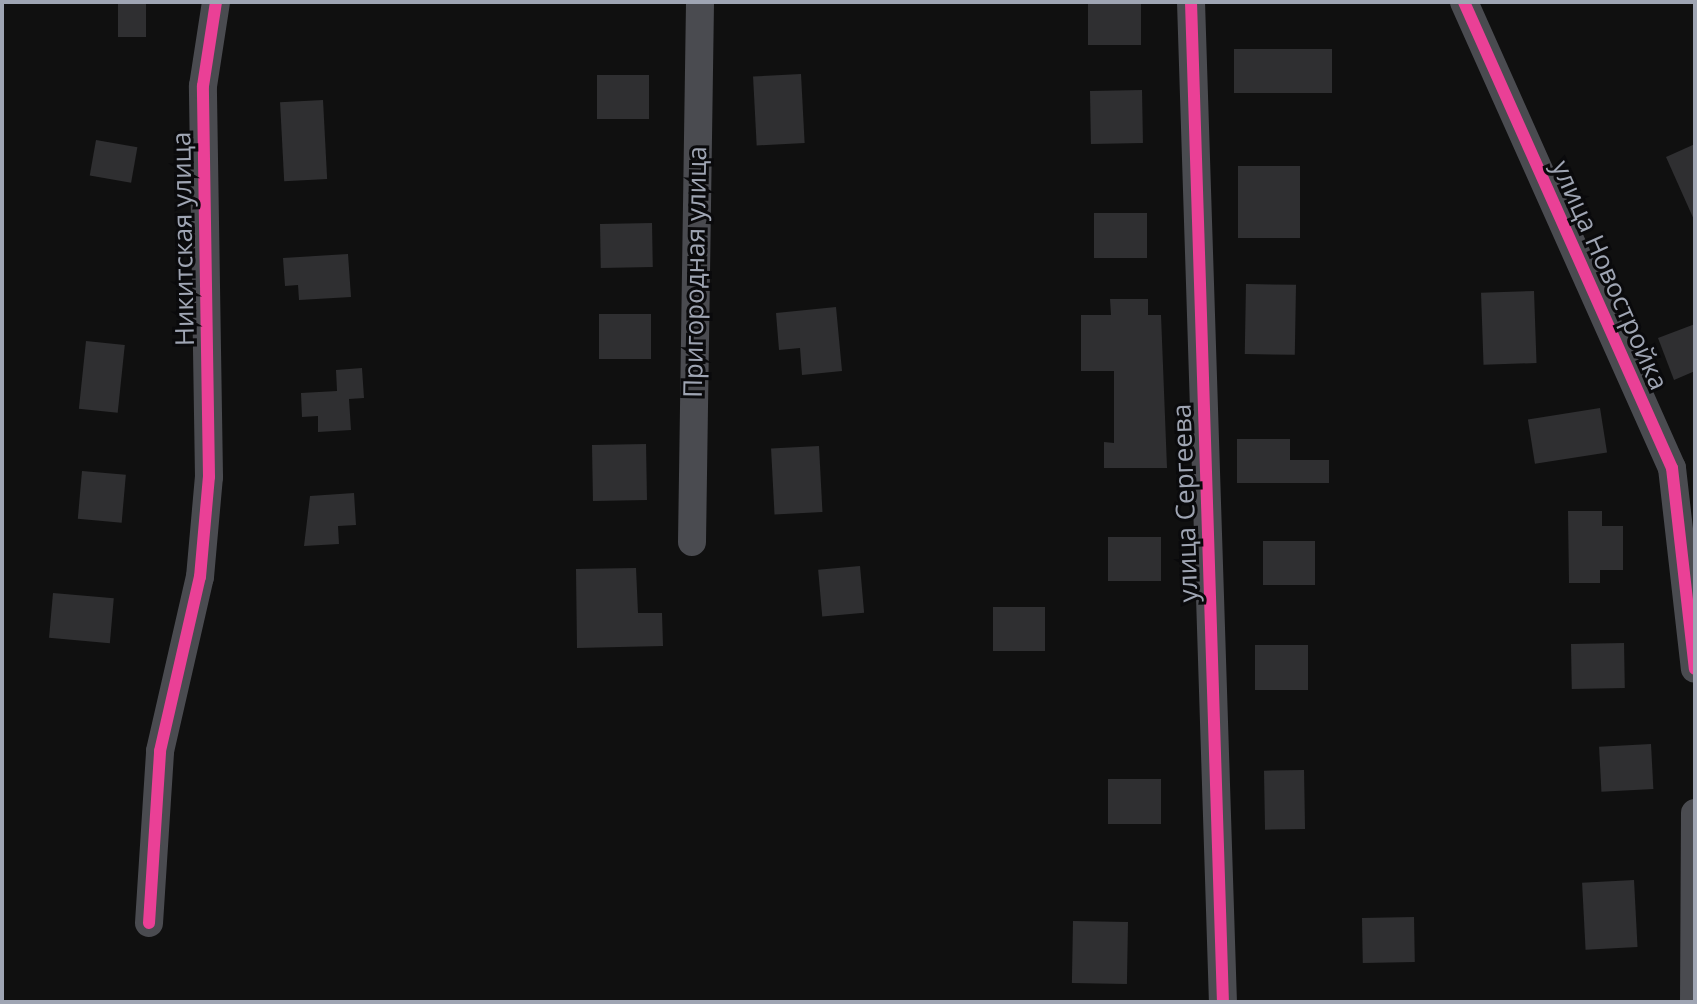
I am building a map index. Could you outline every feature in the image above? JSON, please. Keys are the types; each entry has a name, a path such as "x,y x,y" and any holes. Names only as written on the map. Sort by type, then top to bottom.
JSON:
{"street":[{"name":"Никитская улица","path":"149,923 160,751 200,577 209,477 203,86 216,2"},
{"name":"Пригородная улица","path":"692,542 700,2"},
{"name":"улица Сергеева","path":"1191,2 1223,1002"},
{"name":"улица Новостройка","path":"1464,2 1672,468 1695,669"},
{"path":"1694,1002 1695,813"}],"building":[{"path":"118,2 146,2 146,37 118,37"},
{"path":"1088,2 1141,2 1141,45 1088,45"},
{"path":"1234,49 1332,49 1332,93 1234,93"},
{"path":"801,74 805,143 757,145 753,77"},
{"path":"597,75 649,75 649,119 597,119"},
{"path":"1142,90 1143,143 1091,144 1090,91"},
{"path":"323,100 327,179 284,181 280,102"},
{"path":"96,140 137,147 131,183 90,175"},
{"path":"1695,144 1695,222 1666,157"},
{"path":"1238,166 1300,166 1300,238 1238,238"},
{"path":"1094,213 1147,213 1147,258 1094,258"},
{"path":"652,223 653,267 601,268 600,224"},
{"path":"348,254 351,297 299,300 298,285 285,286 283,258"},
{"path":"1246,284 1296,285 1295,355 1245,354"},
{"path":"1534,291 1537,363 1484,365 1481,293"},
{"path":"1110,299 1148,299 1148,315 1161,315 1167,468 1104,468 1104,442 1114,443 1114,371 1081,371 1081,315 1111,315"},
{"path":"836,307 842,371 802,375 800,348 779,350 776,313"},
{"path":"599,314 651,314 651,359 599,359"},
{"path":"1695,324 1695,371 1674,380 1658,338"},
{"path":"86,341 125,345 118,413 79,409"},
{"path":"362,368 364,398 349,399 351,430 318,432 318,416 302,417 301,393 337,391 336,370"},
{"path":"1600,408 1607,452 1535,464 1528,419"},
{"path":"1237,439 1290,439 1290,460 1329,460 1329,483 1237,483"},
{"path":"646,444 647,500 593,501 592,445"},
{"path":"819,446 822,512 775,514 771,449"},
{"path":"82,471 126,475 122,523 78,519"},
{"path":"354,493 356,525 338,526 339,544 304,546 310,496"},
{"path":"1568,511 1602,511 1602,526 1623,526 1623,570 1600,570 1600,583 1569,583"},
{"path":"1108,537 1161,537 1161,581 1108,581"},
{"path":"1263,541 1315,541 1315,585 1263,585"},
{"path":"860,566 864,613 822,616 818,570"},
{"path":"636,568 638,613 662,613 663,646 577,648 576,569"},
{"path":"53,593 114,598 110,643 49,638"},
{"path":"993,607 1045,607 1045,651 993,651"},
{"path":"1624,643 1625,688 1572,689 1571,644"},
{"path":"1255,645 1308,645 1308,690 1255,690"},
{"path":"1651,744 1653,789 1601,792 1599,747"},
{"path":"1304,770 1305,829 1265,830 1264,771"},
{"path":"1108,779 1161,779 1161,824 1108,824"},
{"path":"1634,880 1638,947 1586,950 1582,883"},
{"path":"1414,917 1415,962 1363,963 1362,918"},
{"path":"1073,921 1128,922 1127,984 1072,983"}],"cycle path":[{"path":"149,923 160,751 200,577 209,477 203,86 216,2"},
{"path":"1191,2 1223,1002"},
{"path":"1464,2 1672,468 1695,669"}]}
